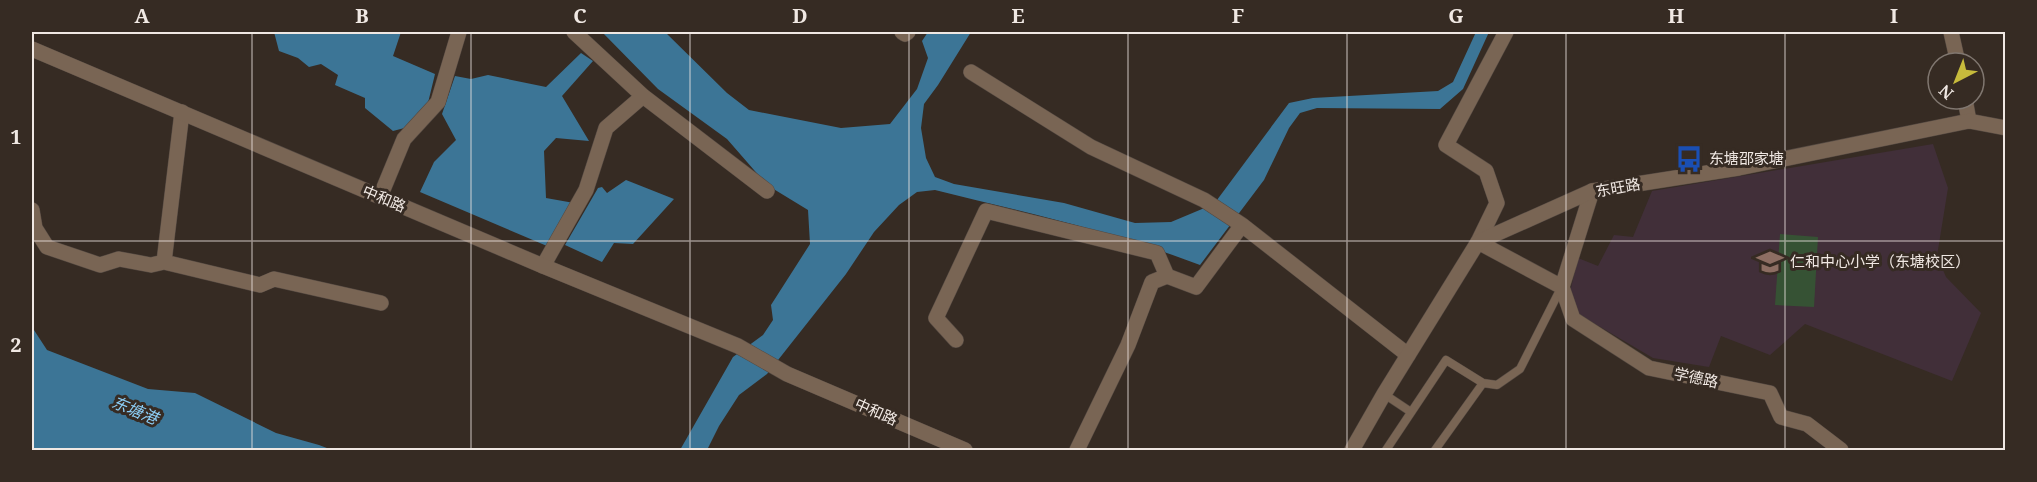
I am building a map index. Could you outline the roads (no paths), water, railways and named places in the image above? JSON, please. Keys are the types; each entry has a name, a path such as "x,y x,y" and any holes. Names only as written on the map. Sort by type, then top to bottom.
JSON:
{"street":[{"path":"380,197 404,139 438,102 459,32"},
{"path":"574,32 643,96 767,190"},
{"path":"902,32 905,34 908,32"},
{"path":"1352,450 1384,393 1478,242 1497,203 1486,171 1446,146 1506,32"},
{"path":"1951,32 1955,51"},
{"name":"中和路","path":"32,49 543,266 738,346 788,374 964,450"},
{"path":"971,72 1091,147 1204,200 1242,225 1408,355"},
{"path":"543,266 586,190 606,128 643,96"},
{"path":"1967,111 1969,122"},
{"path":"164,262 182,112"},
{"name":"东旺路","path":"1478,242 1592,192 1739,168 1969,122 2006,128"},
{"path":"1478,242 1562,287 1592,192"},
{"path":"32,210 35,228 47,247 100,265 120,259 151,265 164,262 260,285 274,279 381,303"},
{"path":"956,340 936,318 986,211 1157,252 1167,276"},
{"path":"1077,450 1128,345 1152,282 1167,276 1196,286 1242,225"},
{"name":"学德路","path":"1562,287 1573,319 1648,368 1770,393 1781,417 1807,424 1841,450"}],"lane":[{"path":"1386,450 1446,360 1483,383 1497,385 1520,369 1562,287"},
{"path":"1435,450 1483,383"},
{"path":"1384,393 1411,412"}],"water":[{"path":"274,32 401,32 393,56 435,74 427,107 412,126 393,131 365,108 365,98 335,85 338,75 321,64 309,67 298,58 279,51"},
{"path":"602,32 665,32 727,93 749,110 841,128 890,124 917,89 928,58 922,41 928,32 971,32 924,104 921,128 926,158 935,177 954,184 1064,203 1135,223 1171,222 1214,204 1289,103 1313,98 1438,91 1453,82 1476,32 1489,32 1463,89 1440,109 1317,108 1300,113 1289,128 1264,180 1200,265 1135,242 1035,215 935,190 917,192 899,205 874,232 846,274 767,374 739,395 707,450 680,450 733,357 763,335 773,320 771,305 810,244 808,210 767,185 727,139 658,89"},
{"path":"581,53 593,61 562,96 589,141 556,138 544,151 546,198 574,203 547,246 420,192 434,162 456,140 442,114 455,76 471,79 488,75 546,87"},
{"path":"626,180 674,199 633,244 614,243 602,262 565,245 598,188 602,187 607,193"},
{"name":"东塘港","path":"32,327 47,350 148,389 195,393 276,433 332,450 32,450"}],"place":[{"name":"东塘邵家塘","path":"1689,159"},
{"name":"仁和中心小学（东塘校区）","path":"1770,262"}]}
